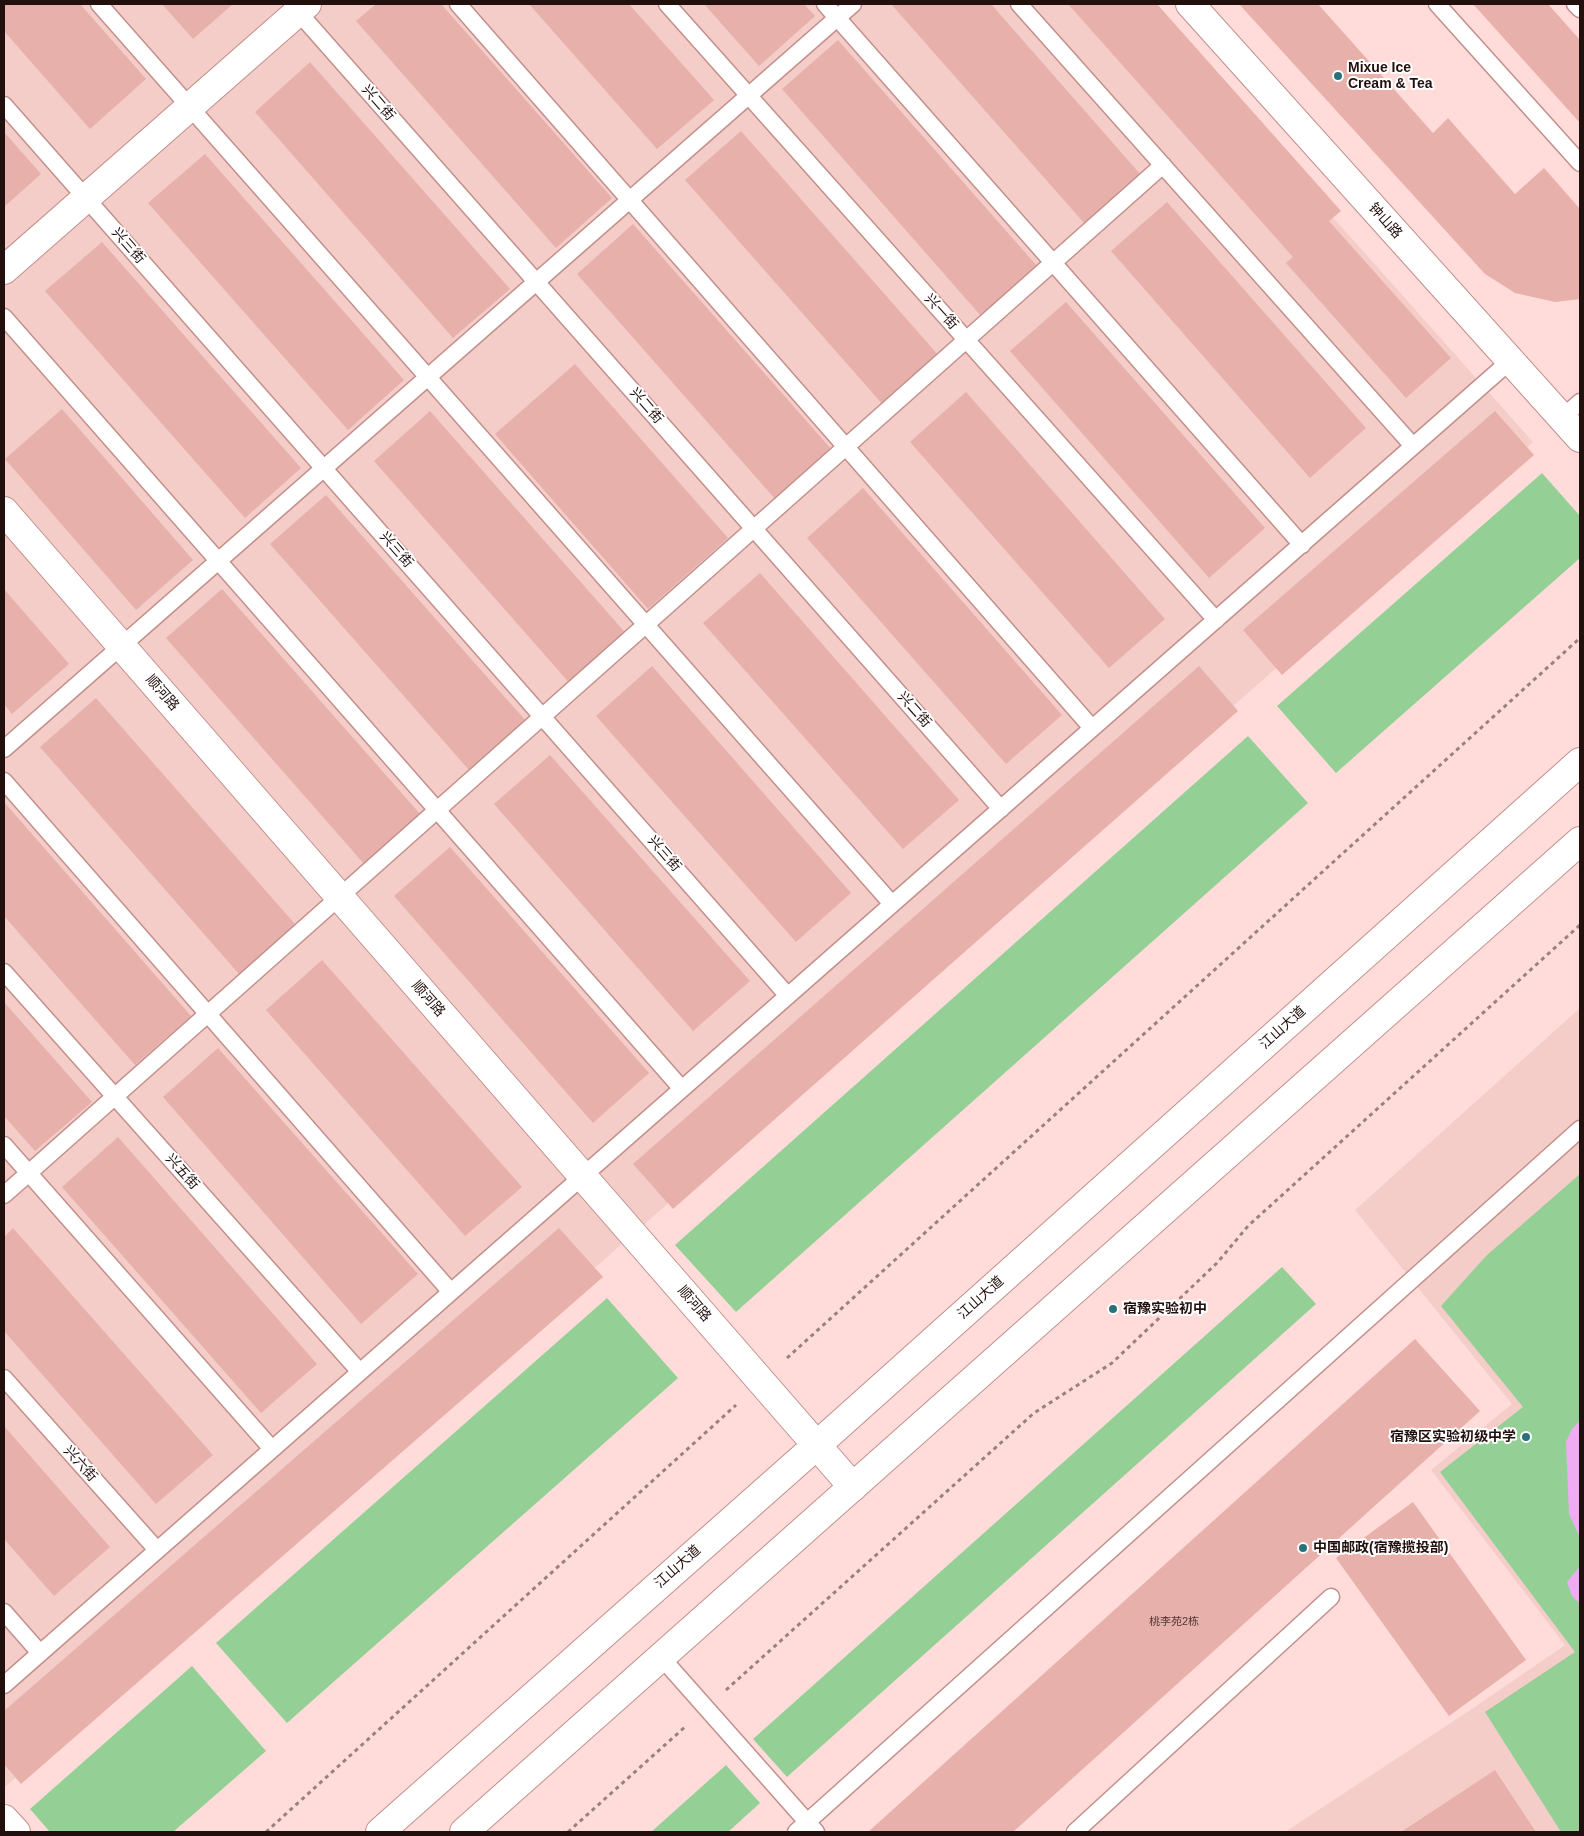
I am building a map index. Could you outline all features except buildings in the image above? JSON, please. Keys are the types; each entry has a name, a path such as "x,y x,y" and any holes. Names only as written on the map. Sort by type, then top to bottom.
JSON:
{"main road":[{"name":"钟山路","path":"1190,4 1510,361 1571,410 1580,438"},
{"path":"4,270 190,107 298,6"},
{"name":"顺河路","path":"4,511 761,1382 854,1486"},
{"name":"江山大道","path":"380,1832 1580,762"},
{"path":"464,1832 1580,841"},
{"path":"4,1819 16,1832"}],"lane":[{"path":"99,4 892,904"},
{"path":"458,4 1092,728"},
{"name":"兴一街","path":"667,4 1216,620"},
{"path":"825,4 1302,545"},
{"path":"4,749 853,4"},
{"path":"1019,4 1414,446"},
{"path":"1437,4 1580,164"},
{"path":"1575,4 1580,10"},
{"name":"兴二街","path":"298,6 536,283 1001,809"},
{"name":"兴三街","path":"4,105 788,996"},
{"path":"4,1195 1163,165"},
{"path":"4,316 682,1089"},
{"path":"4,1685 1510,361"},
{"path":"4,782 451,1292"},
{"name":"兴五街","path":"4,972 360,1372"},
{"path":"661,1657 706,1708 806,1829 1580,1129"},
{"path":"4,1145 272,1449"},
{"name":"兴六街","path":"4,1378 157,1550"},
{"path":"1075,1832 1331,1597"},
{"path":"4,1612 40,1653"}],"path":[{"path":"266,1832 1580,638"},
{"path":"568,1832 1034,1413 1112,1363 1217,1263 1248,1226 1580,925"}],"shaded area":[{"path":"4,4 1143,4 1533,442 4,1788"},
{"name":"宿豫区实验初级中学","path":"1580,1008 1580,1832 1285,1832 1475,1707 1565,1645 1431,1470 1512,1404 1355,1210"},
{"path":"1580,1420 1580,1538 1569,1514 1566,1442 1572,1429"},
{"path":"1580,1566 1580,1604 1572,1596 1567,1582"}],"green space":[{"path":"1542,473 1580,516 1580,558 1336,773 1277,706"},
{"path":"1248,736 1308,803 736,1312 675,1245"},
{"path":"1580,1174 1580,1832 1561,1832 1485,1712 1575,1652 1440,1472 1523,1407 1441,1306 1487,1255"},
{"path":"1282,1267 1316,1304 787,1777 753,1739"},
{"path":"607,1298 678,1378 287,1723 216,1643"},
{"path":"192,1666 266,1751 173,1832 50,1832 30,1809"},
{"path":"726,1765 760,1803 728,1832 651,1832"}],"place":[{"name":"Mixue Ice Cream & Tea","path":"1338,76"},
{"name":"宿豫实验初中","path":"1113,1309"},
{"name":"宿豫区实验初级中学","path":"1526,1437"},
{"name":"中国邮政(宿豫揽投部)","path":"1303,1548"}]}
